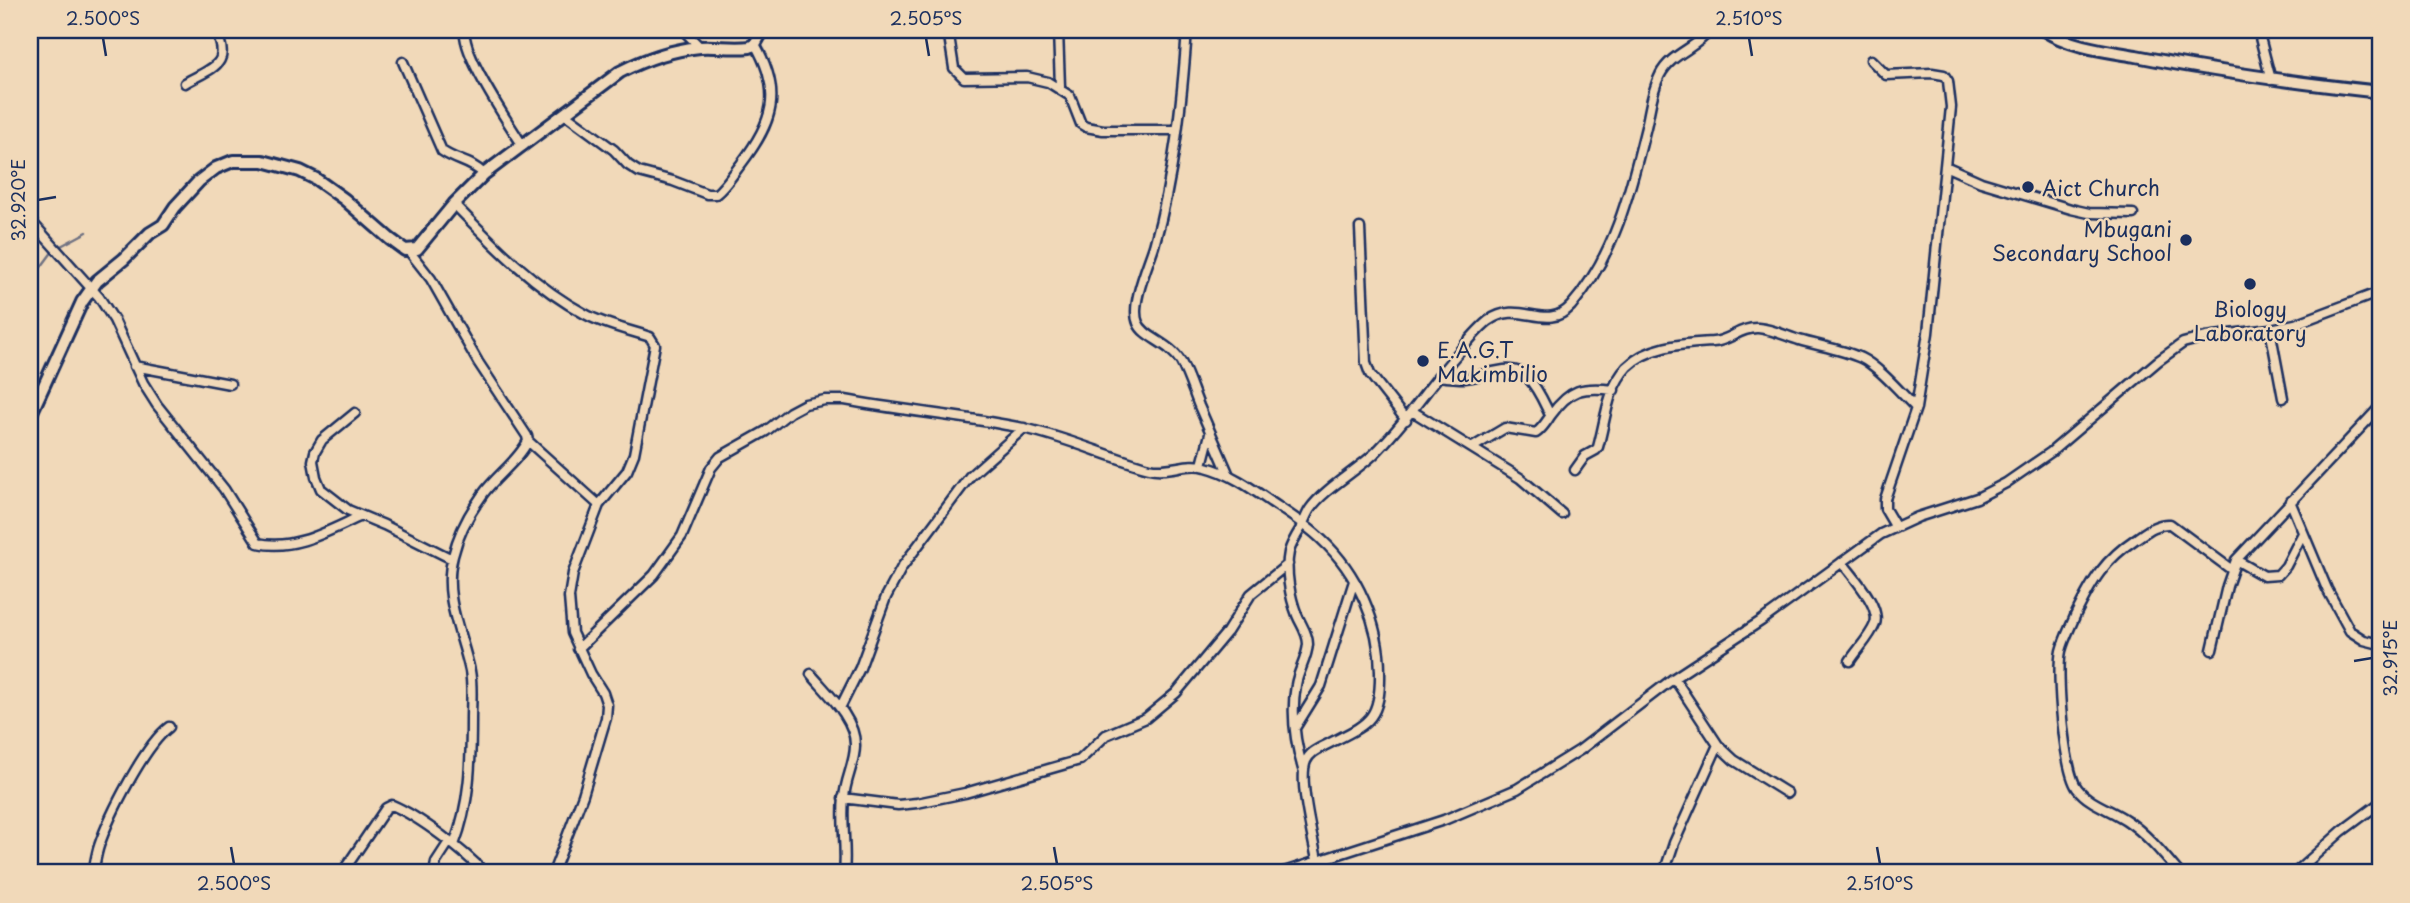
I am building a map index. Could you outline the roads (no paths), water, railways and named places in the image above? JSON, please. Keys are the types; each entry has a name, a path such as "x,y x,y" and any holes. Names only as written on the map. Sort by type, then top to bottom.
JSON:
{"street":[{"path":"185,83 220,60 222,45 215,30"},
{"path":"465,30 464,40 472,59 523,146"},
{"path":"683,30 700,47"},
{"path":"409,251 417,249 454,204 484,174 620,72 638,62 679,50 700,47 744,48 755,44 763,30"},
{"path":"948,30 954,68 964,78 1027,78 1048,82 1070,96 1082,124 1086,127 1103,130 1177,130"},
{"path":"1058,30 1060,88"},
{"path":"1187,30 1177,130 1155,243 1138,297 1136,314 1138,324 1144,332 1165,343 1181,362 1229,475"},
{"path":"1317,860 1304,771 1295,741 1295,685 1308,644 1307,634 1297,616 1291,596 1289,551 1310,509 1358,468 1406,420 1438,376 1479,328 1490,319 1515,311 1553,318 1560,316 1571,305 1612,241 1628,198 1658,77 1674,56 1702,40 1710,30"},
{"path":"2044,30 2090,48 2271,79 2380,92"},
{"path":"2259,30 2271,79"},
{"path":"565,114 639,172 707,194 716,194 743,161 768,122 771,84 766,63 755,44"},
{"path":"1871,60 1886,75 1944,75 1950,91 1951,107 1928,333 1916,408 1885,499 1885,509 1895,526"},
{"path":"403,62 442,151 451,157 474,164 484,174"},
{"path":"30,416 90,288 150,233 163,225 179,201 216,168 233,161 263,161 300,171 316,179 390,239 409,251 430,279 478,362 527,436 527,441 599,505"},
{"path":"1945,166 1980,182 2071,209 2089,213 2133,214"},
{"path":"454,204 528,275 569,305 586,315 650,337 655,345 634,454 627,471 599,505 573,573 569,618 578,649 603,692 607,705 606,718 583,795 553,873"},
{"path":"30,220 99,297 114,320 134,366 157,405 224,489 258,543 279,547 297,543 361,516"},
{"path":"1360,228 1366,363 1370,374 1406,420"},
{"path":"1281,873 1444,820 1517,789 1580,750 1674,678 1761,621 1881,534 1895,526 1977,498 2006,483 2051,452 2183,343 2295,324 2380,292"},
{"path":"1575,470 1585,456 1598,447 1606,409 1621,374 1638,358 1682,344 1726,341 1742,331 1758,328 1862,358 1916,408"},
{"path":"2270,329 2283,398"},
{"path":"134,366 230,384"},
{"path":"1438,376 1466,378 1505,369 1518,372 1529,378 1550,415"},
{"path":"1473,447 1505,428 1536,433 1560,403 1582,388 1614,390"},
{"path":"578,649 654,575 682,536 711,468 720,457 766,431 805,404 845,400 1024,428 1157,470 1202,465 1229,475 1303,524 1331,549 1354,581 1372,620 1378,644 1379,696 1375,713 1364,726 1313,751 1306,761 1304,771"},
{"path":"2212,650 2236,560 2380,407"},
{"path":"1412,411 1520,478 1562,514"},
{"path":"355,413 322,440 315,452 313,461 321,489 331,499 361,516 384,524 452,559"},
{"path":"840,708 860,668 886,597 902,567 970,476 1024,428"},
{"path":"1202,465 1211,433"},
{"path":"434,873 436,862 452,843 461,826 471,777 472,694 470,672 451,597 452,559 467,520 483,494 527,441"},
{"path":"2290,501 2332,599 2350,631 2364,640 2380,644"},
{"path":"2179,873 2156,845 2127,820 2091,802 2077,788 2070,771 2065,738 2060,655 2091,582 2102,567 2121,549 2155,526 2170,524 2232,570"},
{"path":"2236,560 2264,576 2278,575 2286,566 2303,533"},
{"path":"1842,562 1873,605 1877,615 1874,626 1850,661"},
{"path":"844,798 898,805 917,803 965,793 1080,760 1106,735 1146,718 1176,694 1227,632 1251,594 1288,564"},
{"path":"1295,728 1321,687 1354,581"},
{"path":"811,674 840,708 854,732 855,746 844,798 844,873"},
{"path":"1674,678 1718,745 1734,760 1787,793"},
{"path":"93,873 99,847 119,803 151,746 169,727"},
{"path":"1664,873 1674,843 1718,745"},
{"path":"2295,873 2342,831 2380,803"},
{"path":"342,873 386,808 392,805 452,843 485,873"}],"waterway":[{"path":"59,247 87,232"},
{"path":"30,282 53,251"}],"place":[{"name":"Aict Church","path":"2028,187"},
{"name":"Mbugani Secondary School","path":"2186,240"},
{"name":"Biology Laboratory","path":"2250,284"},
{"name":"E.A.G.T Makimbilio","path":"1423,361"}]}
